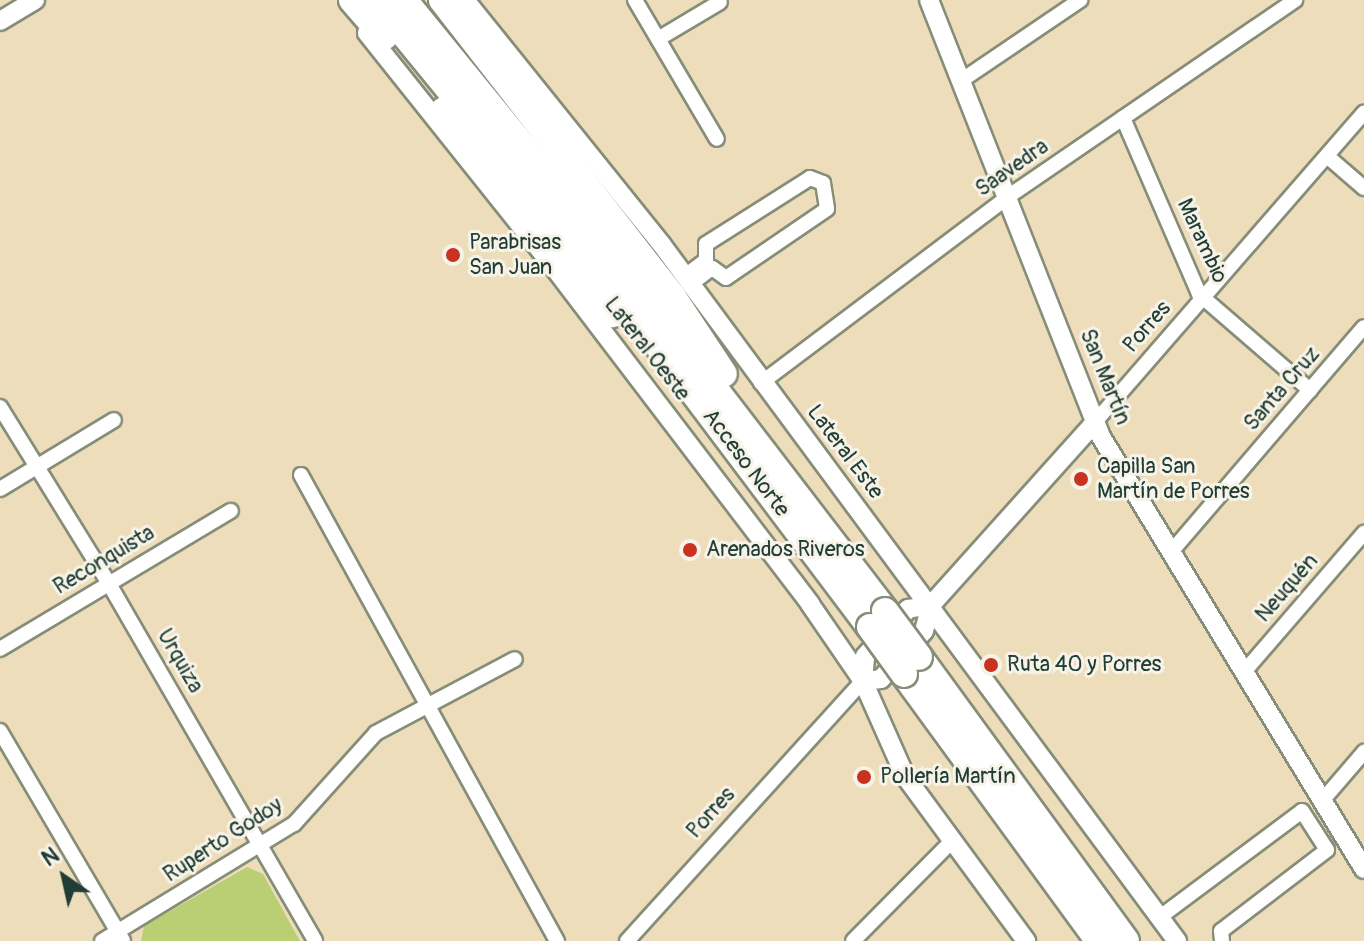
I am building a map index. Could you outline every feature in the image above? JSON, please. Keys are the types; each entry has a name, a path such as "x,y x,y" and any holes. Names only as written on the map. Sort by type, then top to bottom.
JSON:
{"highway":[{"path":"352,0 546,238 759,481"},
{"name":"Acceso Norte","path":"376,0 598,270 759,481 877,619 1099,941"},
{"name":"Acceso Norte","path":"404,0 616,260 821,525 877,619"},
{"path":"442,0 673,297 821,525"},
{"name":"Acceso Norte","path":"911,666 1126,941"}],"street":[{"path":"0,21 35,0"},
{"name":"Lateral Oeste","path":"339,0 643,382 863,681 899,765 1026,941"},
{"name":"Lateral Este","path":"465,0 688,280 761,383 931,605 1177,941"},
{"path":"635,0 717,139"},
{"name":"San Martín","path":"929,0 1009,196 1095,422 1364,869"},
{"path":"962,80 1080,0"},
{"name":"Saavedra","path":"761,383 1009,196 1295,0"},
{"path":"658,39 720,2"},
{"name":"Porres","path":"863,681 881,679 924,631 931,605 1364,113"},
{"name":"Marambio","path":"1123,118 1204,298 1310,390"},
{"path":"1327,156 1364,188"},
{"path":"810,178 823,183 827,209 726,278 712,268 688,280 706,260 706,244 810,178"},
{"name":"Santa Cruz","path":"1171,552 1364,327"},
{"name":"Urquiza","path":"0,407 108,582 263,845 315,941"},
{"path":"0,489 114,420"},
{"path":"301,475 557,941"},
{"name":"Reconquista","path":"0,649 231,511"},
{"name":"Neuquén","path":"1244,672 1364,533"},
{"name":"Porres","path":"627,941 863,681 865,656 908,609 931,605"},
{"name":"Ruperto Godoy","path":"102,941 120,936 294,824 366,740 515,659"},
{"path":"0,731 120,936"},
{"path":"1322,801 1364,752"},
{"path":"1160,917 1302,811 1327,850 1221,931 1222,941"},
{"path":"853,941 952,841"}],"green space":[{"path":"247,867 263,874 300,941 141,941 144,926"}],"place":[{"name":"Parabrisas San Juan","path":"453,255"},
{"name":"Capilla San Martín de Porres","path":"1081,479"},
{"name":"Arenados Riveros","path":"690,550"},
{"name":"Ruta 40 y Porres","path":"991,665"},
{"name":"Pollería Martín","path":"864,777"}]}
